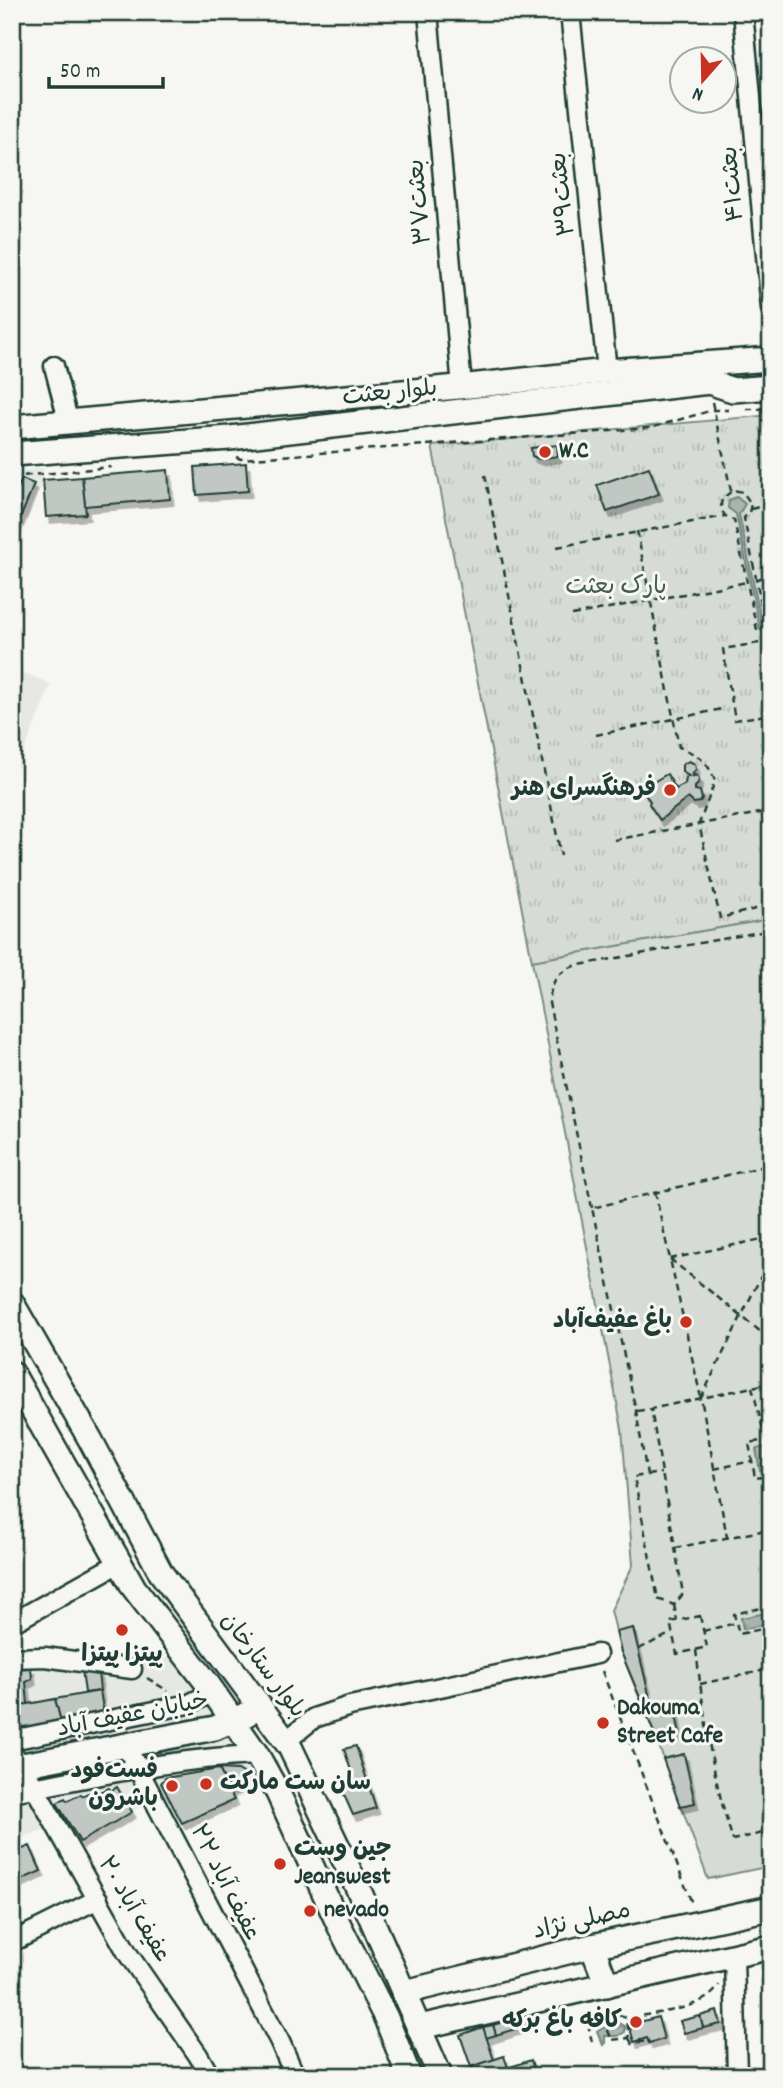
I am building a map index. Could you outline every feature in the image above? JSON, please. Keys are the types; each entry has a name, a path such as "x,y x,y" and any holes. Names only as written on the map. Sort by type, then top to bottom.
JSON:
{"main road":[{"name":"بلوار بعثت","path":"12,427 462,387 607,371 771,359"},
{"name":"بلوار بعثت","path":"12,454 231,447 473,411 709,382 733,390 771,387"},
{"path":"228,407 231,447"},
{"name":"بلوار ستارخان","path":"12,1303 90,1438 161,1573 286,1741 361,1895 440,2076"},
{"path":"12,1373 119,1563 257,1755 278,1793 339,1925 386,2018 408,2076"},
{"name":"خیابان عفیف آباد","path":"15,1761 126,1746 215,1728 260,1706"},
{"name":"مصلی نژاد","path":"405,1992 592,1946 771,1908"},
{"path":"592,1946 607,1985"},
{"path":"420,2027 771,1947"}],"street":[{"name":"بعثت۳۷","path":"428,12 462,387"},
{"name":"بعثت۳۹","path":"570,12 607,371"},
{"name":"بعثت۴۱","path":"743,12 771,309"},
{"path":"54,366 68,420"},
{"path":"12,1623 119,1563"},
{"path":"286,1741 314,1718 350,1706 597,1654"},
{"path":"12,1658 45,1657 132,1669"},
{"path":"12,1740 189,1703 213,1692"},
{"name":"عفیف آباد ۲۲","path":"126,1746 280,2042 295,2076"},
{"path":"12,1792 138,1769 257,1755"},
{"name":"عفیف آباد ۲۰","path":"15,1761 34,1788 128,1954 210,2076"},
{"path":"12,1942 97,1899"},
{"path":"734,1955 737,2076"}],"path":[{"path":"709,382 731,491"},
{"path":"231,447 240,459 650,428 713,410 771,409"},
{"path":"12,477 122,466"},
{"path":"485,475 561,856"},
{"path":"751,509 747,495 738,490 731,491 722,499 721,509 726,516 734,520 757,630"},
{"path":"766,628 744,518 751,509 771,505"},
{"path":"556,547 726,516"},
{"path":"637,531 679,747 700,756 712,772 715,782 699,824 720,918 771,905"},
{"path":"755,579 771,576"},
{"path":"572,615 747,582"},
{"path":"771,641 723,649 735,720 771,714"},
{"path":"596,735 722,709"},
{"path":"614,840 771,811"},
{"path":"647,1475 636,1411 549,1003 551,985 559,972 574,966 771,930"},
{"path":"592,1208 771,1165"},
{"path":"765,1166 771,1189"},
{"path":"655,1192 701,1398 727,1537"},
{"path":"670,1259 771,1237"},
{"path":"701,1398 771,1256"},
{"path":"670,1259 771,1340"},
{"path":"636,1411 771,1382"},
{"path":"752,1387 766,1440"},
{"path":"651,1409 683,1594 674,1605"},
{"path":"771,1439 749,1443 755,1478 771,1476"},
{"path":"714,1469 752,1461"},
{"path":"661,1473 634,1477 658,1599 674,1605"},
{"path":"675,1548 771,1528"},
{"path":"674,1605 677,1620"},
{"path":"771,1606 734,1614 738,1634 771,1627"},
{"path":"700,1616 707,1647 677,1654 670,1622 677,1620 700,1616"},
{"path":"703,1631 736,1623"},
{"path":"639,1649 672,1633"},
{"path":"696,1650 708,1745 733,1840 771,1832"},
{"path":"597,1654 610,1695 692,1902 697,1924"},
{"path":"700,1684 771,1669"},
{"path":"592,2042 589,2029 603,2019 618,2014 627,2018 696,2004 715,1993"},
{"path":"627,2018 632,2044 646,2041"},
{"path":"603,2019 612,2040 629,2038"}],"shaded area":[{"path":"43,468 43,480 12,560 12,472"},
{"path":"12,668 51,684 12,782"},
{"path":"205,1657 286,1777 182,1823 145,1804 80,1842 45,1829 12,1841 12,1662"}],"green space":[{"name":"پارک بعثت","path":"771,415 771,919 532,961 432,446"},
{"name":"باغ عفیف‌آباد","path":"771,919 771,1866 708,1879 621,1652 611,1610 633,1565 622,1429 532,961"}],"water":[{"path":"737,497 745,504 739,514 763,630 760,630 736,514 728,508 729,500"},
{"path":"771,1446 771,1469 760,1471 756,1449"},
{"path":"771,1612 771,1623 743,1629 741,1618"},
{"path":"617,2022 625,2026 625,2032 618,2036 605,2036 603,2045 597,2031"}],"building":[{"name":"W.C","path":"557,445 558,456 539,459 532,456 531,448"},
{"path":"246,463 248,491 197,495 195,467"},
{"path":"649,467 659,494 607,512 597,485"},
{"path":"168,470 170,499 85,506 82,477"},
{"path":"82,477 86,514 46,517 43,480"},
{"path":"22,479 34,484 12,539 12,488 17,490"},
{"name":"فرهنگسرای هنر","path":"689,761 695,764 696,769 692,775 699,778 695,790 700,791 702,799 694,803 688,798 660,820 649,804 643,788 667,774 676,789 685,784 689,776 682,772 682,765"},
{"path":"633,1628 653,1711 646,1712 621,1652 616,1632"},
{"path":"31,1668 32,1679 26,1682 28,1704 12,1707 12,1669"},
{"path":"82,1670 98,1672 100,1691 85,1693"},
{"path":"100,1691 104,1714 61,1722 55,1699"},
{"path":"55,1699 61,1722 12,1731 12,1707"},
{"path":"674,1706 680,1734 656,1738 646,1712"},
{"path":"356,1746 376,1808 353,1815 340,1786 354,1780 344,1749"},
{"path":"684,1754 695,1803 680,1806 663,1759"},
{"path":"219,1769 238,1770 245,1774 250,1782 229,1791"},
{"path":"219,1769 234,1800 182,1823 161,1783 165,1778"},
{"path":"117,1787 132,1812 80,1842 57,1803 65,1798 67,1801 81,1794 89,1795 109,1788 111,1791"},
{"path":"30,1846 41,1871 12,1884 12,1853"},
{"path":"717,2011 721,2024 703,2028 700,2016"},
{"path":"531,2014 534,2023 496,2035 493,2025"},
{"path":"700,2016 703,2028 684,2033 680,2021"},
{"path":"658,2017 664,2039 649,2043 647,2038 634,2042 629,2025"},
{"path":"493,2025 496,2035 486,2038 483,2027"},
{"path":"483,2027 494,2060 471,2067 460,2035"},
{"path":"504,2056 508,2068 474,2076 471,2067"},
{"path":"531,2060 536,2076 493,2076 492,2073"}],"place":[{"name":"W.C","path":"545,452"},
{"name":"فرهنگسرای هنر","path":"670,790"},
{"name":"باغ عفیف‌آباد","path":"686,1322"},
{"name":"پیتزا پیتزا","path":"122,1630"},
{"name":"Dakouma Street Cafe","path":"603,1723"},
{"name":"سان ست مارکت","path":"206,1784"},
{"name":"فست‌فود باشرون","path":"172,1786"},
{"name":"جین وست Jeanswest","path":"280,1864"},
{"name":"nevado","path":"310,1911"},
{"name":"کافه باغ برکه","path":"636,2022"}]}
